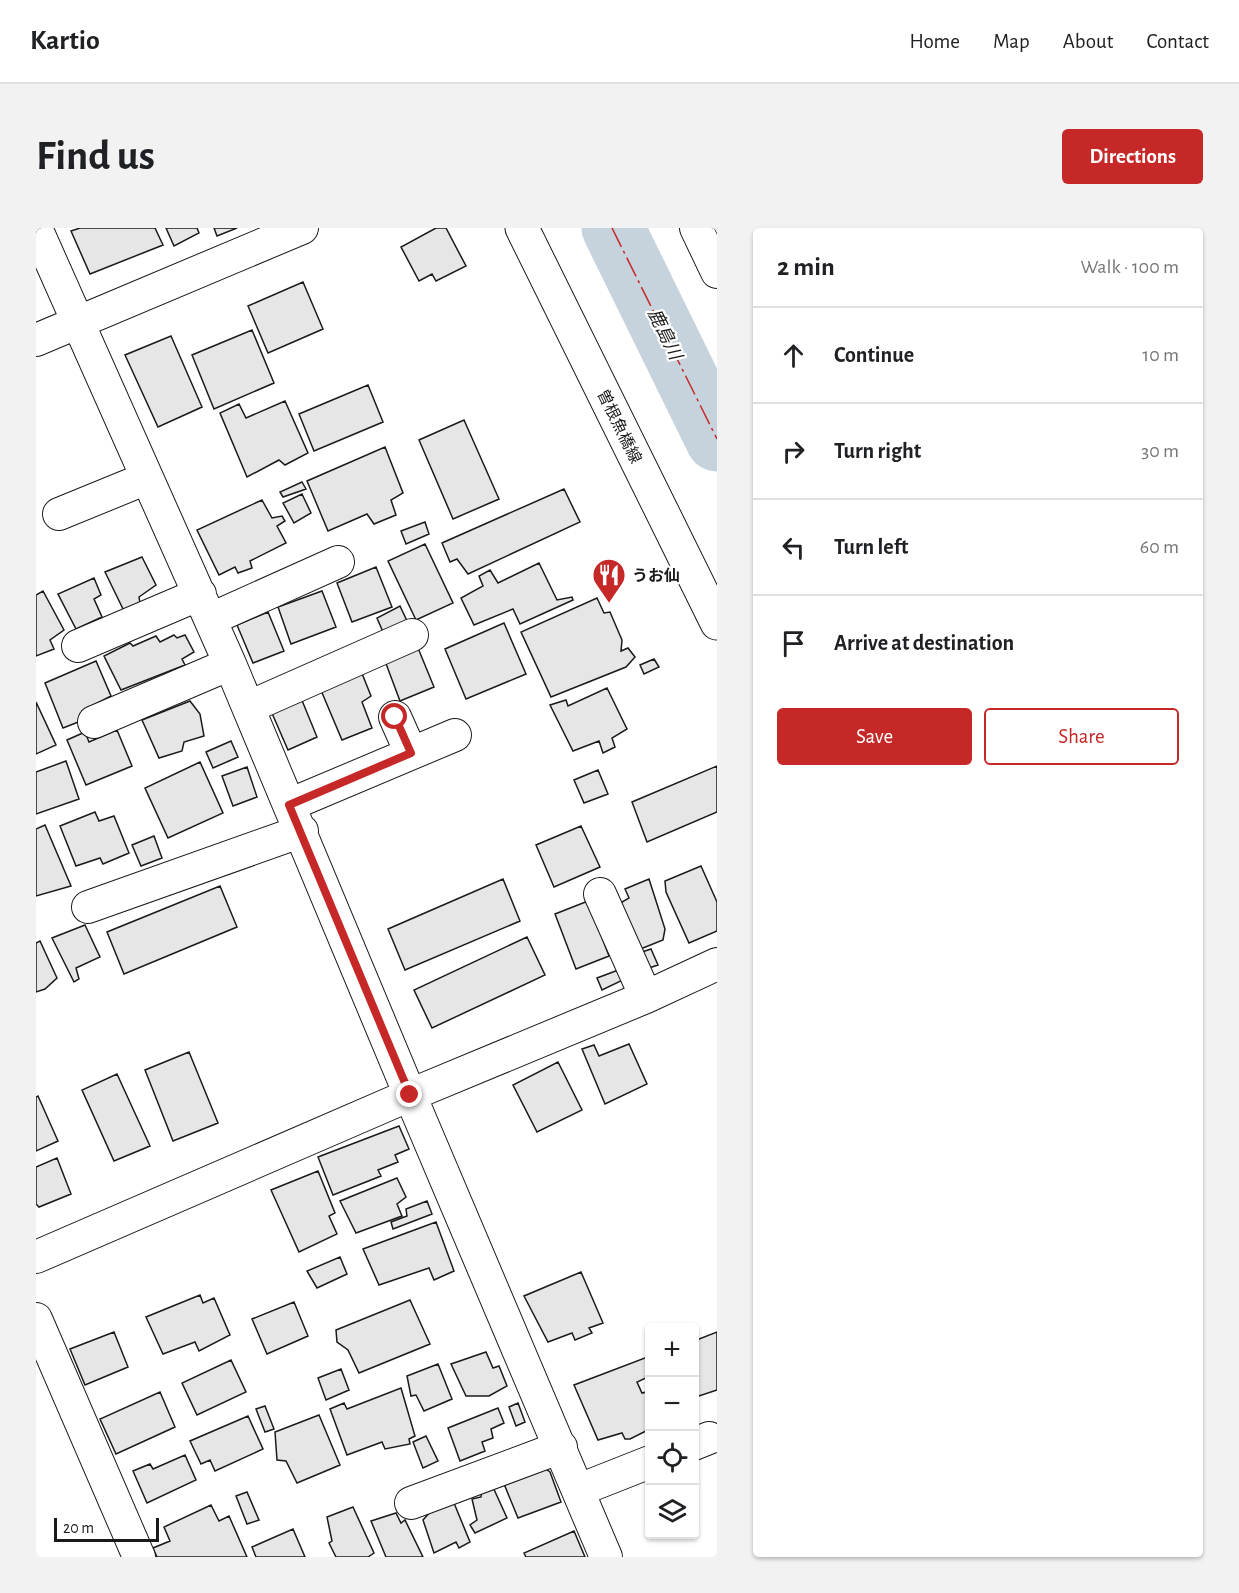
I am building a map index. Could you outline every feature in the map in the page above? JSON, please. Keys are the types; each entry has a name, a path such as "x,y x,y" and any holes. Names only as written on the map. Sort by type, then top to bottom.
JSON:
{"main road":[{"name":"曽根魚橋線","path":"522,228 717,623"}],"street":[{"path":"36,228 76,323 249,707 410,1095 606,1557"},
{"path":"36,340 302,228"},
{"path":"696,228 717,272"},
{"path":"58,514 147,478"},
{"path":"78,646 205,607 338,562"},
{"path":"249,707 412,635"},
{"path":"94,722 230,664"},
{"path":"395,717 411,753"},
{"path":"88,907 295,818 411,753 455,735"},
{"path":"600,894 646,997"},
{"path":"36,1257 410,1095 646,997 717,964"},
{"path":"36,1319 139,1557"},
{"path":"411,1503 561,1447"},
{"path":"579,1490 645,1464"}],"building":[{"path":"80,228 155,228 163,245 90,274 71,231"},
{"path":"166,228 197,228 199,233 174,246"},
{"path":"214,228 237,228 217,236"},
{"path":"436,228 446,228 466,266 436,281 432,274 419,281 401,247"},
{"path":"303,282 323,329 268,353 248,306"},
{"path":"252,330 274,383 214,409 192,355"},
{"path":"171,336 202,407 158,427 125,355"},
{"path":"368,385 383,422 314,451 299,414"},
{"path":"285,401 308,453 285,465 279,460 247,477 220,413 239,404 246,418"},
{"path":"464,420 499,499 453,519 419,440"},
{"path":"385,447 403,493 391,500 396,515 374,524 367,514 328,531 307,481"},
{"path":"302,482 306,489 283,497 280,492"},
{"path":"564,489 580,522 468,574 457,559 450,562 442,543"},
{"path":"302,494 311,513 294,523 283,503"},
{"path":"262,500 272,518 282,516 285,521 277,526 286,543 250,561 252,568 238,573 235,567 219,575 197,530"},
{"path":"425,522 429,534 406,544 401,531"},
{"path":"425,544 453,603 416,620 388,561"},
{"path":"142,557 156,585 139,597 140,603 124,611 105,572"},
{"path":"539,563 557,600 572,597 573,600 520,624 513,609 474,625 461,598 483,586 479,576 490,570 498,583"},
{"path":"376,567 392,607 352,622 337,583"},
{"path":"94,578 101,595 94,599 102,617 76,629 58,594"},
{"path":"43,591 64,630 50,640 54,649 36,656 36,595"},
{"path":"322,591 336,627 291,644 278,607"},
{"path":"597,598 604,613 610,612 622,640 621,651 628,648 635,657 626,667 551,697 521,632"},
{"path":"400,606 407,621 383,632 377,618"},
{"path":"268,612 284,651 253,663 237,625"},
{"path":"504,623 526,674 466,699 445,649"},
{"path":"174,635 177,638 185,635 194,652 182,659 185,665 121,690 104,656 130,643 133,646 156,636 160,642"},
{"path":"418,648 434,687 400,701 385,661"},
{"path":"654,659 659,667 644,674 640,665"},
{"path":"96,661 111,696 82,711 86,719 63,728 45,683"},
{"path":"361,671 371,696 362,702 372,728 342,740 320,688"},
{"path":"607,688 627,729 612,738 615,747 603,753 599,741 573,751 550,705 566,700 568,706"},
{"path":"301,698 317,737 288,750 271,711"},
{"path":"190,701 200,714 204,736 184,742 182,751 159,758 142,720"},
{"path":"36,702 56,745 36,754"},
{"path":"117,730 132,766 86,785 67,740 85,732 89,742"},
{"path":"231,741 238,757 213,768 206,752"},
{"path":"66,761 79,799 36,814 36,772"},
{"path":"200,762 223,813 168,838 145,788"},
{"path":"717,766 717,812 647,842 632,802"},
{"path":"247,767 257,797 233,806 222,776"},
{"path":"598,770 608,794 584,803 574,780"},
{"path":"95,812 99,821 114,816 129,853 103,864 100,858 76,866 60,826"},
{"path":"45,825 71,886 36,896 36,829"},
{"path":"581,826 600,867 554,887 536,845"},
{"path":"154,836 162,858 141,866 132,845"},
{"path":"701,866 717,902 717,931 689,943 666,892 665,881"},
{"path":"503,879 520,921 405,970 388,929"},
{"path":"649,879 665,929 663,940 638,950 617,905 629,898 625,889"},
{"path":"220,886 237,927 124,974 107,932"},
{"path":"588,901 609,956 576,969 555,914"},
{"path":"85,925 100,957 76,968 79,979 74,982 52,938"},
{"path":"527,937 545,975 432,1028 414,990"},
{"path":"40,941 57,978 45,989 36,992 36,943"},
{"path":"651,949 658,965 646,969 639,953"},
{"path":"621,969 625,979 602,990 597,978"},
{"path":"629,1044 647,1084 605,1104 582,1049 594,1045 599,1056"},
{"path":"189,1052 218,1123 173,1141 145,1070"},
{"path":"558,1062 582,1110 537,1132 513,1085"},
{"path":"117,1074 150,1146 114,1161 82,1090"},
{"path":"38,1096 58,1141 36,1151 36,1097"},
{"path":"399,1126 409,1149 395,1155 398,1162 378,1170 381,1176 333,1195 318,1157"},
{"path":"57,1158 71,1194 39,1207 36,1204 36,1167"},
{"path":"318,1171 335,1213 329,1216 337,1234 299,1252 271,1190"},
{"path":"397,1178 406,1197 397,1204 402,1216 356,1233 340,1201"},
{"path":"427,1201 432,1214 393,1229 391,1222 407,1216 406,1209"},
{"path":"436,1222 454,1271 434,1280 429,1268 379,1285 363,1249"},
{"path":"340,1257 347,1274 317,1288 307,1271"},
{"path":"581,1272 603,1323 589,1328 592,1333 575,1340 572,1333 548,1342 524,1296"},
{"path":"200,1295 203,1303 214,1298 230,1335 199,1351 195,1342 163,1354 146,1317"},
{"path":"410,1300 430,1344 359,1373 348,1350 337,1342 336,1330"},
{"path":"294,1302 308,1336 267,1354 252,1319"},
{"path":"114,1332 128,1367 85,1385 70,1349"},
{"path":"717,1332 717,1390 699,1396 699,1377 699,1339"},
{"path":"486,1352 493,1368 499,1366 507,1386 489,1396 466,1396 451,1364"},
{"path":"645,1358 645,1378 637,1382 642,1393 645,1392 645,1432 630,1439 625,1439 622,1433 598,1440 574,1385"},
{"path":"231,1360 246,1392 197,1415 182,1383"},
{"path":"438,1364 452,1399 424,1411 416,1395 411,1396 407,1376"},
{"path":"341,1369 349,1390 326,1400 318,1378"},
{"path":"401,1388 415,1436 409,1439 410,1444 385,1449 382,1442 347,1455 330,1409 344,1403 347,1409"},
{"path":"160,1392 175,1427 116,1454 100,1419"},
{"path":"518,1403 525,1422 516,1426 509,1407"},
{"path":"265,1406 274,1429 265,1432 256,1409"},
{"path":"498,1408 504,1423 491,1429 493,1438 482,1442 485,1451 460,1461 448,1428"},
{"path":"319,1415 340,1465 297,1483 286,1461 277,1460 275,1432"},
{"path":"248,1416 263,1449 215,1471 210,1460 201,1464 190,1441"},
{"path":"426,1436 438,1461 423,1468 413,1442"},
{"path":"185,1455 196,1480 147,1503 133,1471 150,1464 153,1469"},
{"path":"540,1465 550,1472 561,1502 518,1518 502,1479"},
{"path":"492,1485 507,1518 475,1533 470,1525 477,1520 472,1499 481,1497 482,1489"},
{"path":"247,1492 259,1520 247,1524 236,1496"},
{"path":"454,1503 470,1542 459,1548 456,1542 434,1553 423,1520 431,1511"},
{"path":"211,1505 219,1521 229,1516 247,1557 157,1557 153,1548 170,1541 164,1527"},
{"path":"353,1507 374,1553 368,1557 336,1557 329,1543 332,1541 327,1517"},
{"path":"396,1513 401,1523 405,1520 423,1557 386,1557 371,1521"},
{"path":"293,1529 305,1557 256,1557 252,1547"},
{"path":"574,1531 585,1557 526,1557 524,1553"}],"waterway":[{"name":"鹿島川","path":"613,228 717,440"}],"power":[{"path":"612,228 717,439"}],"place":[{"name":"うお仙","path":"609,604"}],"route":[{"path":"395,717 411,753 289,805 302,831 410,1095"}]}
